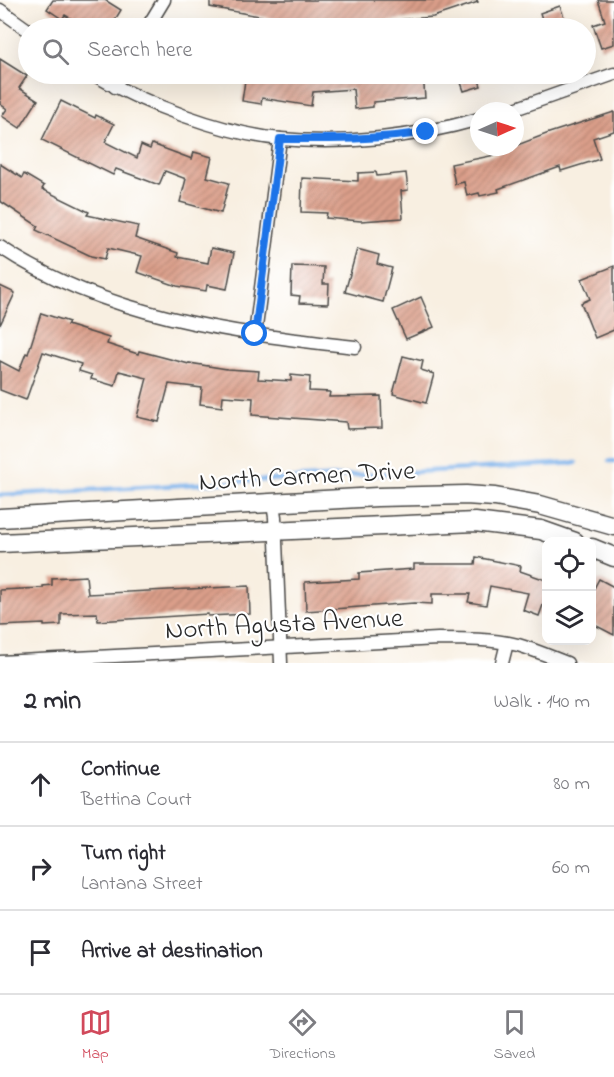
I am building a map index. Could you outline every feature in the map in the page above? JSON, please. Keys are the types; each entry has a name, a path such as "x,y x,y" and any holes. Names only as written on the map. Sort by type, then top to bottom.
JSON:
{"main road":[{"name":"North Carmen Drive","path":"0,518 377,497 466,495 495,496 540,505 614,526"},
{"name":"North Carmen Drive","path":"0,543 475,522 541,531 560,537"},
{"path":"596,550 614,556"}],"street":[{"path":"153,18 164,0"},
{"path":"0,10 18,23"},
{"path":"596,80 614,74"},
{"path":"110,84 152,103 227,129 280,139 352,140 393,137 470,121"},
{"path":"524,105 585,84"},
{"path":"255,334 280,139"},
{"path":"0,247 49,275 147,313 255,334 355,347"},
{"path":"273,504 282,663"},
{"name":"North Agusta Avenue","path":"0,662 91,661 280,648 474,639 520,646 567,663"},
{"path":"502,663 507,643"}],"building":[{"path":"53,0 105,0 121,10 116,18 70,18 65,15 60,18 47,9"},
{"path":"210,0 477,0 478,2 433,17 421,18 270,18 210,7"},
{"path":"598,0 614,0 614,44 601,48 596,34 596,24 605,21"},
{"path":"560,6 564,18 542,18 540,13"},
{"path":"0,59 18,70 18,84 22,84 19,88 38,100 20,128 2,116 7,109 0,104"},
{"path":"245,84 424,84 425,98 373,102 373,107 355,109 353,89 313,92 311,106 262,98 261,104 242,101"},
{"path":"462,84 480,84 481,86 464,91"},
{"path":"61,101 95,118 96,115 114,124 105,142 137,158 141,145 150,149 152,144 192,159 194,152 212,157 207,177 229,183 221,213 180,202 186,179 165,171 159,185 116,169 113,175 42,140"},
{"path":"614,112 614,131 593,138 600,159 561,171 560,167 498,189 499,192 480,196 479,193 467,196 464,182 455,184 451,164 490,156 524,156 524,142"},
{"path":"0,164 22,178 24,174 44,186 42,189 89,212 87,215 138,226 135,238 178,253 177,257 208,263 211,248 234,253 227,289 207,285 206,291 177,286 137,272 142,256 108,248 105,259 91,256 36,230 38,226 0,201"},
{"path":"376,172 377,176 406,173 408,190 401,191 403,218 361,221 326,218 327,213 301,212 302,178 358,181 358,173"},
{"path":"357,249 379,255 377,264 392,268 383,302 345,292"},
{"path":"292,266 324,267 323,284 329,284 328,304 299,303 300,296 291,295"},
{"path":"614,266 614,330 595,338 581,303 590,299 582,279"},
{"path":"0,286 15,293 0,325"},
{"path":"421,297 434,327 406,339 393,310"},
{"path":"41,313 69,322 67,325 109,338 107,344 138,354 139,351 189,364 259,371 258,379 291,381 291,375 310,377 309,391 330,392 329,397 381,396 382,428 347,429 346,422 252,415 253,398 223,396 222,407 200,404 202,388 169,384 159,422 137,417 147,378 119,371 115,386 91,379 92,375 79,371 81,364 43,352 26,400 0,390 0,361 19,371 26,353 28,354"},
{"path":"403,356 423,361 421,370 434,374 426,403 393,394"},
{"path":"476,557 521,566 520,571 542,579 542,608 539,616 523,610 528,593 490,586 486,605 468,602 470,594 432,594 432,604 414,603 306,611 305,582 359,579 359,573 414,569 414,564 475,564"},
{"path":"86,576 88,594 249,586 250,614 208,616 208,614 98,621 97,613 61,614 61,625 0,626 0,590 43,588 43,586 52,585 52,578"},
{"path":"599,579 614,587 614,635 596,626 596,585"}],"waterway":[{"path":"609,461 614,461"},
{"path":"0,495 576,463"}],"route":[{"path":"255,334 280,139 352,140 426,132"}]}
